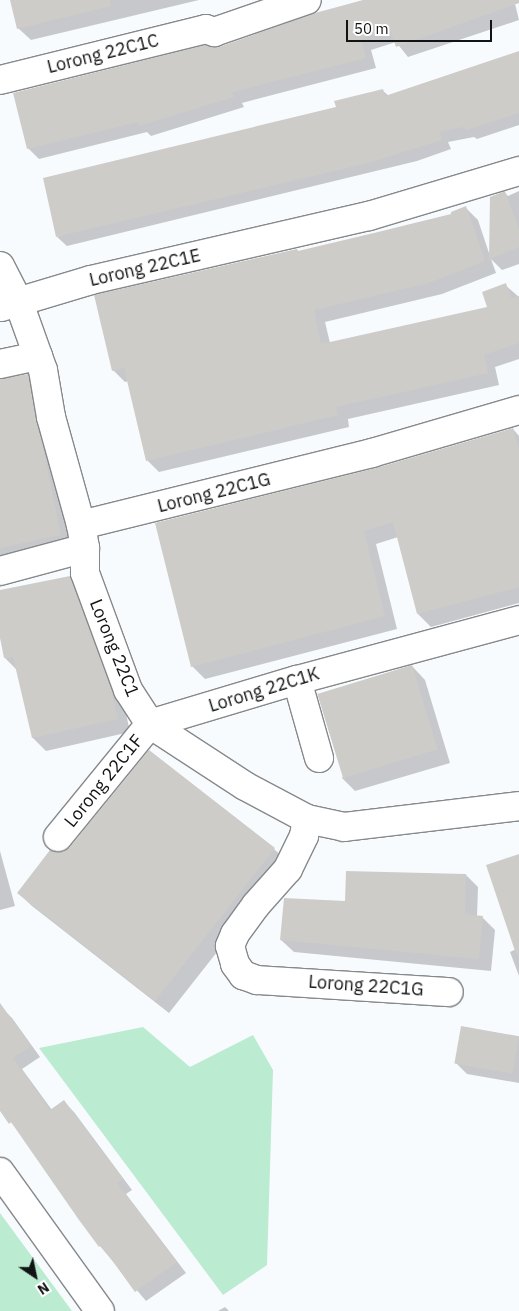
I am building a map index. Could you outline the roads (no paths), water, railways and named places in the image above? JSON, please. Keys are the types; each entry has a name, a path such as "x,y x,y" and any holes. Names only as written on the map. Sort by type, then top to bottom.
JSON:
{"street":[{"name":"Lorong 22C1C","path":"0,80 206,29 214,32 307,0"},
{"name":"Lorong 22C1E","path":"9,305 91,280 369,216 519,171"},
{"name":"Lorong 22C1","path":"0,266 9,305 38,356 43,370 51,417 83,536 85,573 128,690 150,724 245,786 307,819 344,827 519,806"},
{"path":"0,364 38,356"},
{"name":"Lorong 22C1G","path":"0,571 83,536 519,410"},
{"name":"Lorong 22C1K","path":"150,724 297,680 379,657 408,652 519,620"},
{"path":"297,680 319,758"},
{"name":"Lorong 22C1F","path":"58,837 150,724"},
{"name":"Lorong 22C1G","path":"307,819 304,836 288,869 256,905 234,934 230,946 235,964 244,975 257,980 449,992"},
{"path":"0,1172 100,1311"}]}
